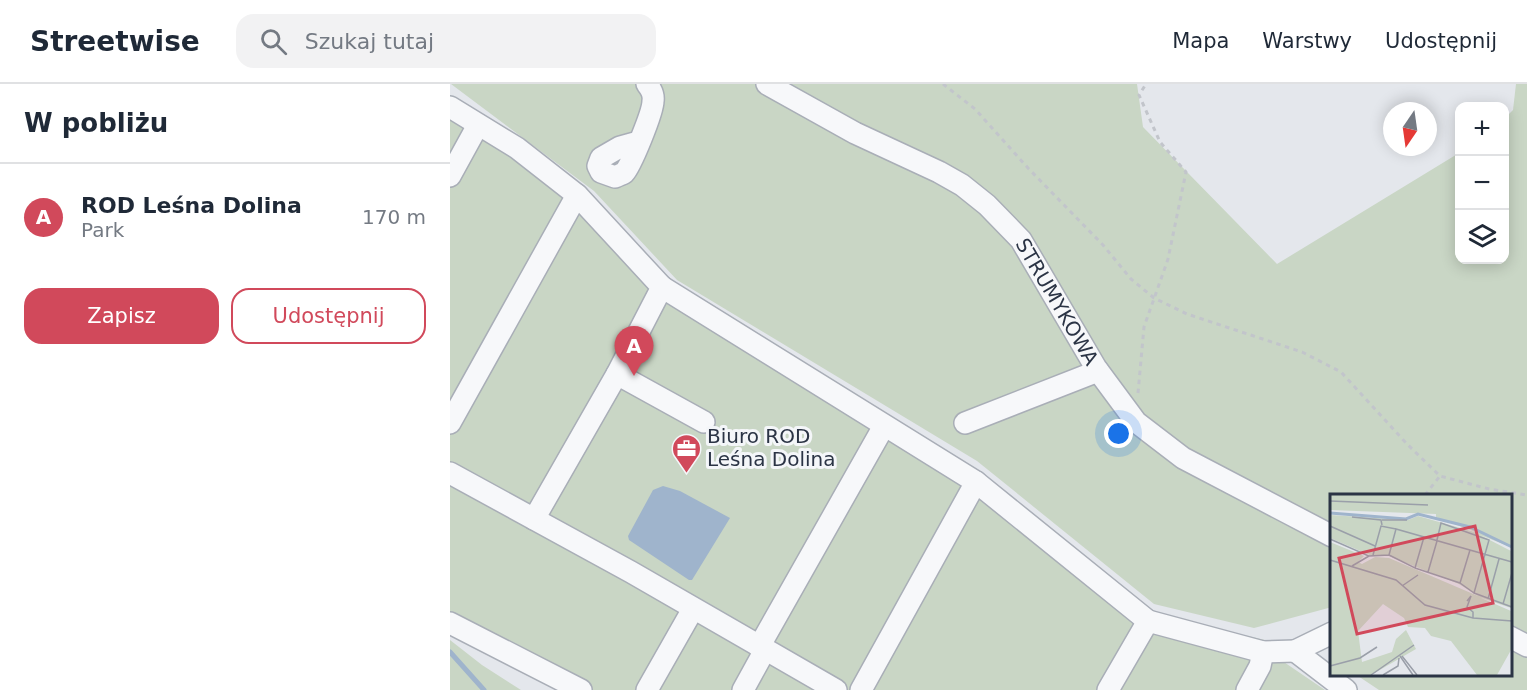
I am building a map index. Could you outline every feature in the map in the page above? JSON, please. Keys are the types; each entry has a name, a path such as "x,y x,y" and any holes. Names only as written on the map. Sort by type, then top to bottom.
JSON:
{"street":[{"path":"638,142 654,100 647,84"},
{"name":"STRUMYKOWA","path":"767,84 855,133 962,185 987,205 1021,240 1098,371 1136,422 1183,458 1330,535"},
{"path":"450,107 518,148 577,195 662,287 976,482 1148,621 1263,652 1295,651 1330,634"},
{"path":"450,176 478,125"},
{"path":"450,423 577,195"},
{"path":"534,519 617,374 662,287"},
{"path":"966,423 1098,371"},
{"path":"617,374 704,422"},
{"path":"743,690 762,649 884,426"},
{"path":"450,473 836,690"},
{"path":"861,690 976,482"},
{"path":"647,690 693,609"},
{"path":"1108,690 1148,621"},
{"path":"450,623 581,690"},
{"path":"1512,638 1527,646"},
{"path":"1295,651 1346,690"},
{"path":"1247,690 1260,666 1263,652"}],"path":[{"path":"943,84 975,109 1028,168 1103,245 1131,279 1154,298 1187,314 1302,352 1341,372 1407,444 1440,476 1489,489 1527,495"},
{"path":"1136,422 1143,327 1168,259 1186,172 1160,142 1139,95 1146,84"},
{"path":"1426,494 1440,476"}],"green space":[{"path":"451,84 1137,84 1143,127 1277,264 1455,155 1455,264 1509,264 1509,114 1513,110 1516,84 1527,84 1527,690 1379,690 1356,675 1512,675 1512,494 1330,494 1330,608 1254,628 1154,604 977,461 677,280 594,191"},
{"path":"450,101 669,284 1150,613 1273,642 1278,658 1325,690 568,690 450,630"},
{"path":"450,640 482,665 521,690 450,690"}],"water":[{"path":"663,486 680,491 730,518 692,580 629,540 628,536 653,490"}],"waterway":[{"path":"450,652 484,690"}],"place":[{"name":"ROD Leśna Dolina","path":"634,376"},
{"name":"Biuro ROD Leśna Dolina","path":"686,474"}]}
